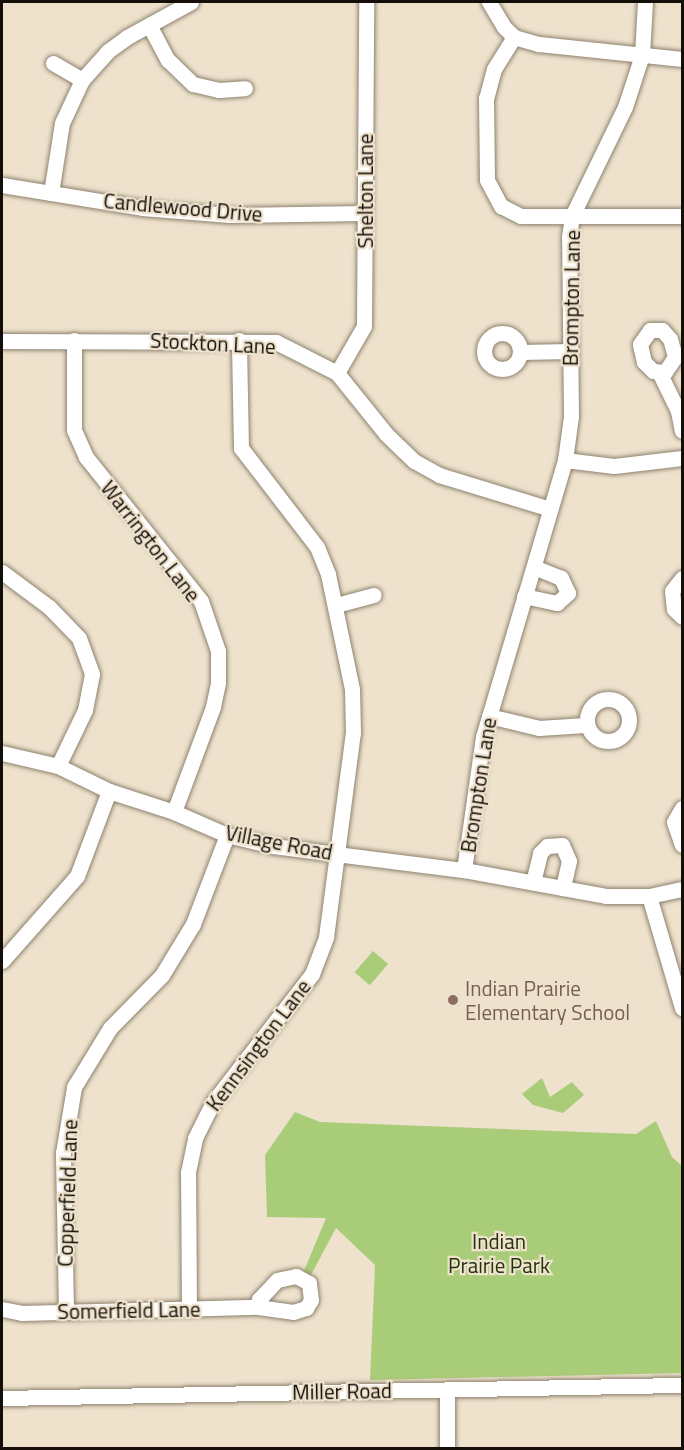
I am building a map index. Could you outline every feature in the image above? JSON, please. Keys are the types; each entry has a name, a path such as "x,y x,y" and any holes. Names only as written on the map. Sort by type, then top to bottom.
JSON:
{"street":[{"path":"51,193 62,123 82,80 108,51 191,2"},
{"name":"Shelton Lane","path":"337,373 364,327 366,2"},
{"path":"489,2 504,27 514,37 539,44 682,59"},
{"name":"Brompton Lane","path":"464,870 489,716 565,460 571,416 569,351 573,216 625,107 642,54 645,2"},
{"path":"149,25 168,60 193,84 219,90 245,88"},
{"path":"514,37 494,69 486,98 487,180 501,206 521,216 682,216"},
{"path":"53,63 82,80"},
{"name":"Candlewood Drive","path":"2,185 142,208 230,215 365,213"},
{"name":"Warrington Lane","path":"74,340 74,430 86,457 201,601 218,651 218,683 213,707 174,812"},
{"name":"Stockton Lane","path":"2,341 239,340 276,342 337,373 386,434 414,461 439,475 550,509"},
{"name":"Kennsington Lane","path":"189,1309 188,1172 195,1138 213,1102 312,974 326,936 339,854 353,717 352,689 336,605 317,547 241,448 239,340"},
{"path":"520,351 569,351"},
{"path":"658,372 678,411 682,431"},
{"path":"565,460 614,466 682,458"},
{"path":"524,596 557,603 568,593 561,578 534,567"},
{"path":"2,572 49,608 79,638 92,674 85,710 58,766"},
{"path":"682,578 672,591 674,609 682,616"},
{"path":"336,605 374,595"},
{"path":"489,716 539,728 585,725"},
{"name":"Village Road","path":"2,753 58,766 109,792 174,812 227,835 339,854 464,870 606,896 649,896 682,889"},
{"path":"2,961 77,876 109,792"},
{"path":"682,808 675,822 682,845"},
{"name":"Copperfield Lane","path":"66,1311 63,1153 74,1087 110,1028 162,975 188,933 227,835"},
{"path":"533,882 540,853 547,846 562,845 569,861 563,888"},
{"path":"649,896 682,1008"},
{"name":"Somerfield Lane","path":"2,1309 22,1313 258,1307"},
{"name":"Miller Road","path":"2,1398 682,1385"},
{"path":"447,1389 447,1449"}],"green space":[{"path":"373,951 388,964 370,985 355,972"},
{"path":"542,1078 550,1097 572,1082 584,1095 563,1113 533,1105 522,1094"},
{"name":"Indian Prairie Park","path":"295,1112 320,1122 636,1134 656,1121 672,1157 682,1166 682,1373 370,1380 375,1265 336,1228 311,1275 304,1271 326,1218 267,1217 265,1155"}],"place":[{"name":"Indian Prairie Elementary School","path":"453,1000"}]}
